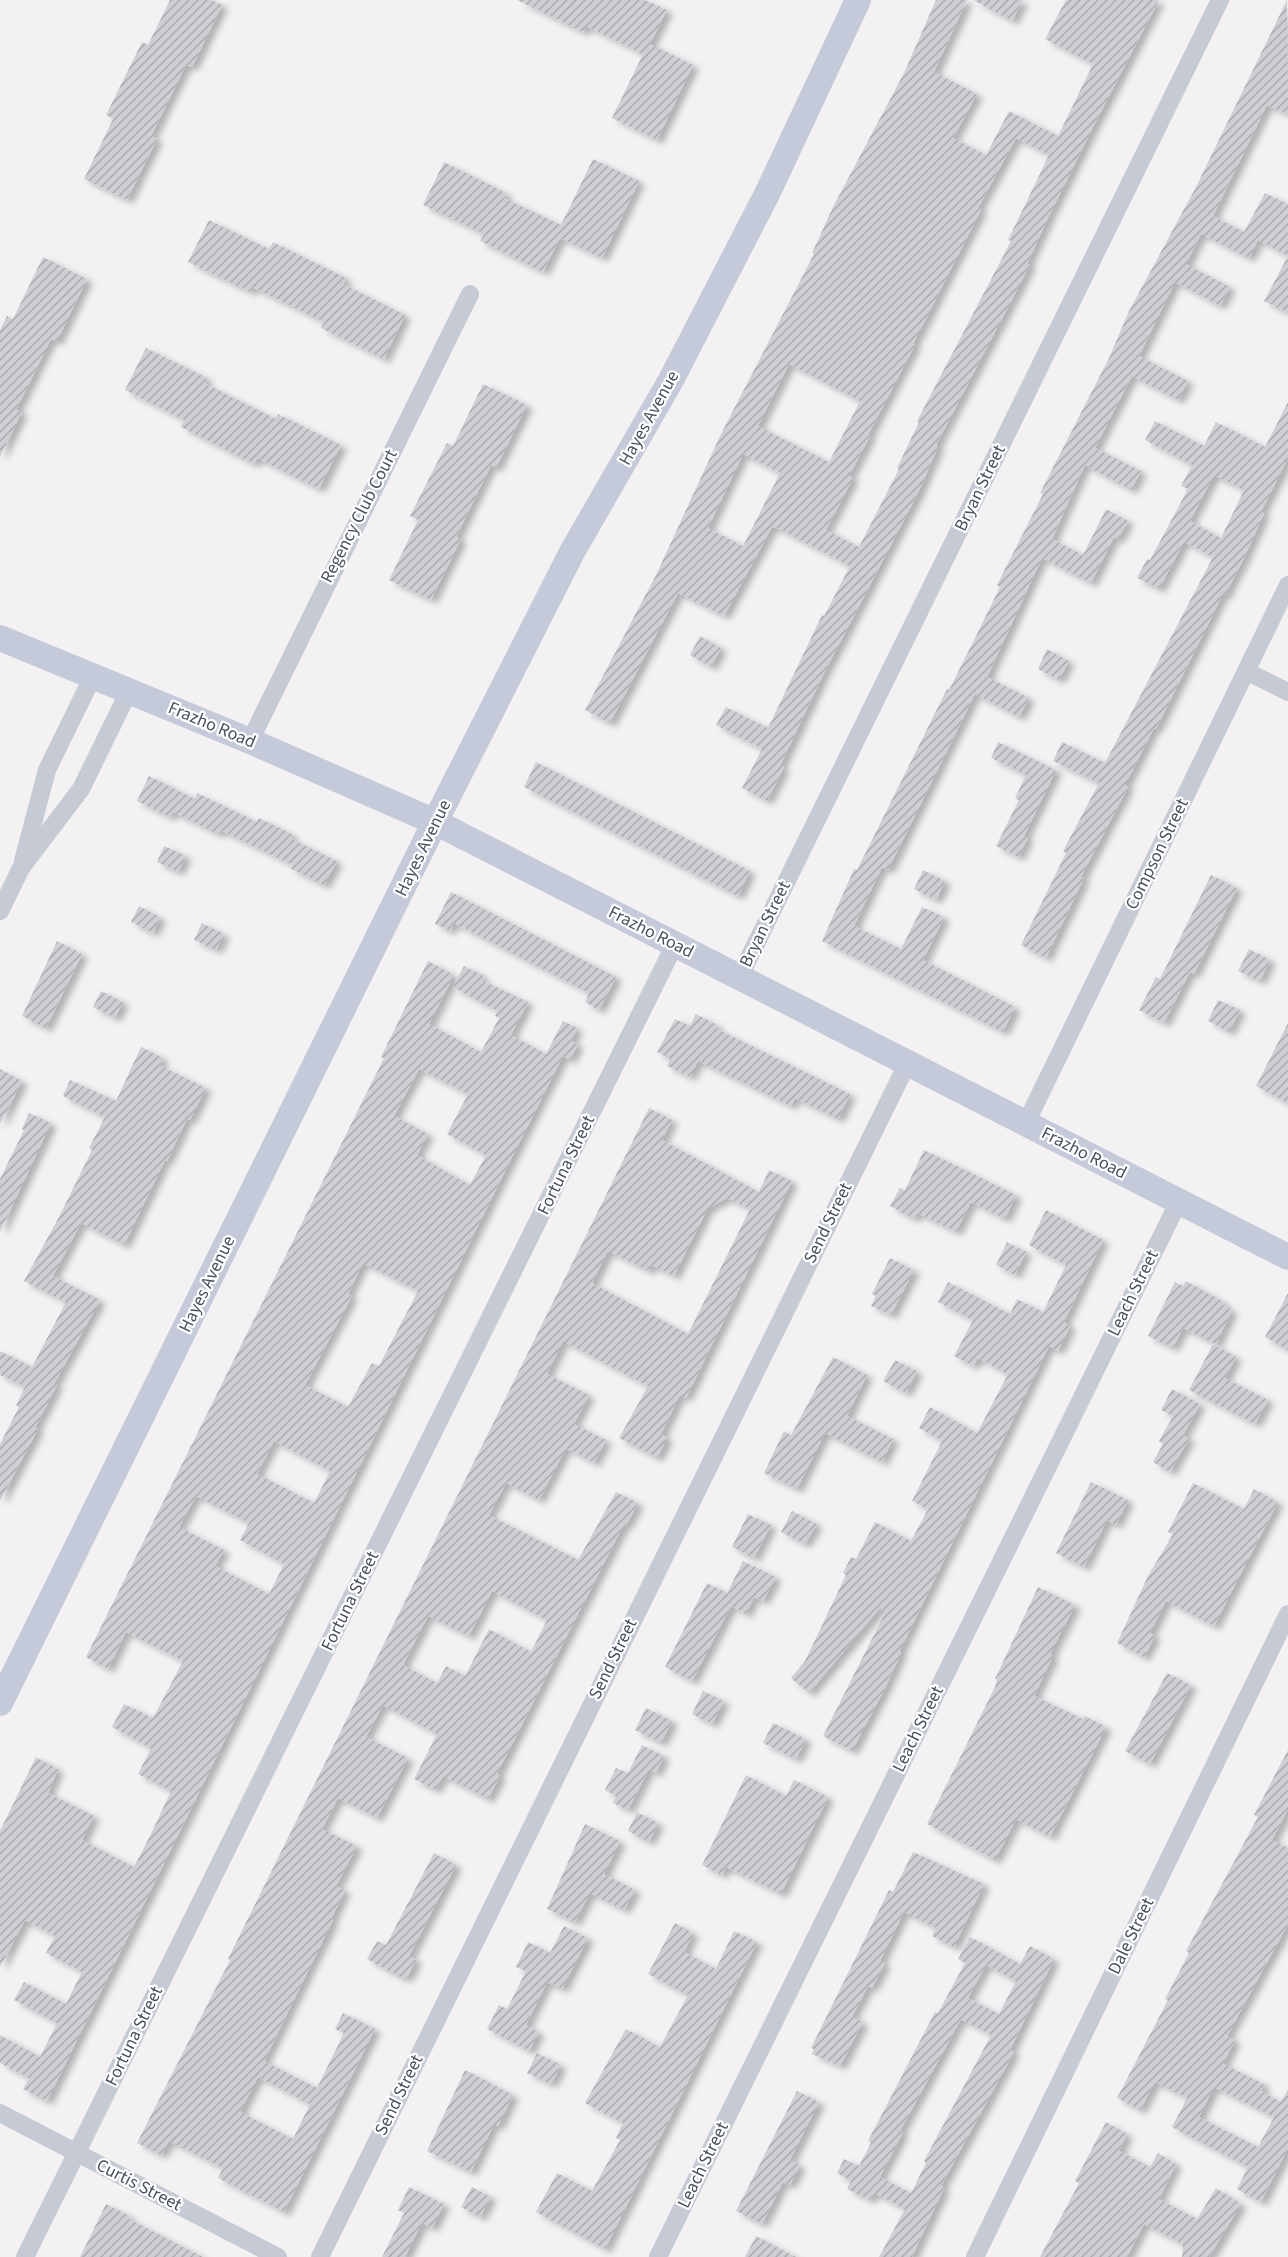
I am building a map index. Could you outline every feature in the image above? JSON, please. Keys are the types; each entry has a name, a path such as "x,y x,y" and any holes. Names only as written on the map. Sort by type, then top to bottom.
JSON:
{"street":[{"name":"Hayes Avenue","path":"0,1703 435,822 572,552 671,380 763,202 858,0"},
{"name":"Bryan Street","path":"740,976 1221,0"},
{"name":"Regency Club Court","path":"250,741 322,590 470,294"},
{"name":"Compson Street","path":"1026,1123 1288,585"},
{"name":"Frazho Road","path":"0,638 250,741 435,822 1288,1257"},
{"path":"1246,671 1288,692"},
{"path":"0,911 21,868 47,770 93,676"},
{"path":"21,868 81,789 129,691"},
{"name":"Fortuna Street","path":"25,2257 675,944"},
{"name":"Send Street","path":"320,2257 908,1062"},
{"name":"Leach Street","path":"658,2257 1179,1201"},
{"name":"Dale Street","path":"975,2257 1288,1614"},
{"name":"Curtis Street","path":"0,2113 278,2257"}],"building":[{"path":"170,0 212,0 222,5 192,67 186,65 151,136 157,139 127,200 84,179 113,119 106,115 142,42 148,45"},
{"path":"517,0 645,0 667,10 650,44 693,65 657,140 612,118 643,54 586,26 583,32"},
{"path":"936,0 967,0 934,72 977,94 953,138 986,155 1009,111 1058,136 1093,64 1045,39 1066,0 1159,0 1048,218 1027,264 1030,265 936,445 938,447 918,493 824,673 780,766 784,767 767,801 742,788 762,749 716,725 726,707 768,728 822,615 824,616 850,566 779,529 772,527 724,616 678,593 610,723 585,710 656,575 721,434 814,254 812,253 833,207 904,73","holes":["1016,138 1049,155 1008,240 1011,241 917,421 919,422 897,468 899,469 859,547 826,530 853,478 849,476 870,436 868,435 981,210 978,208","789,364 860,401 829,462 758,426","743,454 780,473 743,546 708,528"]},
{"path":"973,0 1023,0 1012,21"},
{"path":"1287,0 1288,115 1267,105 1213,216 1244,232 1265,193 1288,204 1288,256 1258,240 1249,258 1201,234 1186,264 1230,287 1220,306 1175,282 1139,356 1188,381 1178,400 1132,376 1095,448 1141,471 1131,490 1085,465 1052,539 1083,555 1106,509 1128,521 1118,539 1114,537 1091,583 1042,558 987,677 1029,698 1019,717 975,694 888,870 882,867 854,926 901,949 922,907 944,917 923,960 1015,1007 1003,1032 822,941 854,869 857,870 1000,587 997,585 1043,494 1040,493 1109,358 1129,311 1195,189"},
{"path":"593,159 639,181 602,258 560,238 543,272 480,241 484,234 423,205 444,162 506,193 504,198 561,225"},
{"path":"209,220 269,249 273,242 346,278 343,284 405,315 384,359 321,328 324,322 252,287 250,292 188,262"},
{"path":"1288,256 1288,313 1264,301"},
{"path":"43,257 87,279 57,341 51,339 16,410 22,412 0,457 0,330 7,316 13,319"},
{"path":"146,348 207,378 204,383 276,419 278,414 341,445 319,489 257,458 254,464 181,427 184,420 125,390"},
{"path":"483,384 527,405 496,468 491,465 456,537 461,539 431,600 389,580 418,520 410,516 447,443 453,446"},
{"path":"1288,402 1288,458 1261,512 1264,514 1242,562 1225,595 1223,594 1156,729 1154,728 1125,785 1128,787 1081,877 1084,878 1046,958 1021,945 1066,853 1063,851 1099,783 1053,761 1062,742 1105,763 1213,557 1184,542 1159,589 1137,578 1147,559 1150,560 1188,489 1181,486 1192,465 1145,440 1155,421 1204,446 1216,422 1265,447","holes":["1214,475 1244,490 1221,538 1190,521"]},
{"path":"700,636 721,648 711,667 690,655"},
{"path":"1047,649 1069,661 1059,680 1038,669"},
{"path":"998,742 1056,770 1024,836 1028,838 1018,857 996,846 1019,800 1015,798 1026,775 991,758"},
{"path":"536,762 750,871 738,896 524,787"},
{"path":"149,776 195,799 197,793 257,822 259,818 292,834 290,838 337,861 324,885 291,869 293,865 220,830 218,834 173,812 170,817 137,801"},
{"path":"164,846 186,856 178,872 157,862"},
{"path":"923,870 945,881 936,900 914,889"},
{"path":"1211,875 1237,888 1194,974 1190,972 1164,1023 1139,1010 1156,977 1160,979"},
{"path":"451,892 616,977 599,1010 585,1002 589,993 454,923 450,931 435,924"},
{"path":"139,906 160,917 153,933 131,922"},
{"path":"202,923 224,934 216,950 194,940"},
{"path":"57,941 82,954 46,1028 22,1016"},
{"path":"1249,949 1270,960 1260,981 1238,971"},
{"path":"428,961 454,975 429,1024 481,1052 499,1018 495,1016 498,1011 453,987 464,966 484,976 481,980 528,1002 511,1035 546,1054 563,1021 577,1028 571,1041 578,1044 570,1060 563,1056 511,1159 47,2101 23,2089 29,2078 0,2063 0,2035 40,2057 57,2023 14,2000 24,1982 66,2004 82,1972 46,1953 55,1936 25,1920 0,1967 0,1831 36,1757 58,1769 48,1793 94,1816 82,1840 134,1867 150,1836 171,1791 138,1774 151,1748 112,1727 124,1704 153,1718 183,1661 126,1632 108,1669 86,1657 384,1058 381,1057","holes":["419,1069 468,1094 447,1134 486,1155 470,1185 417,1155 428,1134 394,1116","363,1263 418,1291 379,1366 372,1363 348,1407 305,1385 352,1296 348,1294","274,1441 330,1471 314,1503 257,1474","196,1496 249,1523 240,1540 284,1564 269,1594 215,1566 224,1550 179,1527"]},
{"path":"101,991 123,1002 115,1018 93,1007"},
{"path":"1218,1000 1240,1010 1229,1032 1208,1021"},
{"path":"696,1014 717,1025 715,1028 850,1094 838,1119 795,1098 791,1106 698,1061 690,1077 667,1066 670,1059 657,1052 675,1019 690,1026"},
{"path":"1288,1023 1288,1103 1256,1086"},
{"path":"141,1047 163,1058 159,1065 206,1088 190,1120 187,1119 167,1161 165,1160 124,1245 81,1223 53,1276 100,1300 54,1384 57,1385 35,1428 38,1429 0,1501 0,1444 19,1407 16,1405 25,1387 0,1375 0,1351 32,1367 66,1302 24,1281 58,1219 92,1150 89,1148 105,1117 63,1096 70,1080 116,1101"},
{"path":"0,1069 22,1081 0,1124"},
{"path":"649,1108 672,1120 662,1140 759,1192 769,1170 792,1181 686,1398 680,1395 661,1434 667,1438 657,1458 619,1438 648,1386 563,1341 547,1374 589,1395 574,1424 606,1440 594,1463 566,1448 539,1500 506,1483 489,1515 578,1560 616,1492 638,1503 626,1526 624,1524 550,1669 497,1774 500,1776 488,1799 443,1776 435,1790 414,1779 437,1734 383,1705 366,1737 408,1758 377,1818 338,1798 322,1829 357,1846 336,1886 345,1890 331,1919 333,1920 264,2061 317,2088 344,2033 335,2029 343,2013 375,2029 284,2212 218,2178 223,2168 169,2141 161,2155 137,2143 230,1960 228,1959","holes":["727,1198 750,1209 688,1334 592,1283 608,1251 649,1271 652,1265 674,1276 708,1208","492,1591 547,1620 531,1652 489,1629 465,1676 446,1666 437,1683 403,1665 428,1616 469,1636","258,2077 310,2104 293,2139 240,2112"]},
{"path":"29,1113 51,1123 0,1232 0,1179 24,1130 22,1129"},
{"path":"924,1150 1016,1195 1005,1219 971,1202 956,1232 917,1213 914,1219 890,1206 900,1188 905,1190"},
{"path":"1046,1210 1103,1240 1064,1322 1070,1326 1058,1351 1049,1346 899,1652 901,1653 885,1688 852,1751 823,1736 886,1611 880,1608 809,1693 791,1678 805,1661 846,1575 843,1573 851,1557 856,1559 875,1522 911,1541 928,1509 912,1501 942,1441 919,1428 930,1407 977,1433 1008,1374 978,1358 973,1366 954,1356 973,1320 938,1302 948,1282 1010,1314 1017,1299 1043,1312 1066,1265 1029,1245"},
{"path":"1007,1242 1026,1252 1015,1275 996,1265"},
{"path":"890,1258 914,1270 891,1315 871,1306 876,1296 872,1294"},
{"path":"1186,1281 1224,1302 1223,1305 1232,1310 1216,1344 1183,1328 1173,1348 1148,1336 1175,1282 1183,1286"},
{"path":"1288,1293 1288,1350 1265,1337"},
{"path":"1213,1344 1236,1357 1225,1378 1268,1400 1255,1424 1189,1390"},
{"path":"833,1357 867,1375 847,1416 893,1439 882,1462 825,1433 797,1489 764,1473 784,1431 791,1435"},
{"path":"895,1360 917,1371 906,1393 883,1381"},
{"path":"1172,1389 1200,1404 1183,1435 1189,1439 1170,1472 1153,1462 1163,1444 1159,1441 1173,1416 1161,1410"},
{"path":"1091,1482 1128,1500 1116,1525 1107,1520 1084,1567 1056,1553"},
{"path":"1193,1483 1244,1509 1254,1489 1278,1502 1214,1626 1166,1601 1150,1633 1155,1636 1144,1657 1117,1643 1148,1576 1173,1534 1168,1532"},
{"path":"792,1511 817,1524 805,1544 781,1532"},
{"path":"748,1514 771,1525 754,1558 732,1547"},
{"path":"743,1561 776,1577 763,1601 754,1597 746,1614 731,1606 692,1681 665,1667 707,1583 727,1593"},
{"path":"1038,1587 1075,1605 1050,1654 1053,1656 1034,1696 1106,1727 1050,1837 1016,1819 995,1860 927,1824 995,1687 997,1680 995,1679"},
{"path":"1167,1673 1191,1685 1150,1764 1125,1751"},
{"path":"703,1691 724,1701 712,1724 692,1714"},
{"path":"646,1708 672,1721 661,1743 635,1730"},
{"path":"773,1723 806,1739 796,1759 763,1743"},
{"path":"642,1745 664,1756 656,1773 649,1769 628,1810 613,1803 616,1796 605,1790 616,1768 628,1773"},
{"path":"1288,1750 1288,1809 1272,1840 1288,1848 1288,1924 1227,2036 1235,2040 1223,2064 1264,2084 1261,2091 1281,2102 1288,2089 1288,2148 1261,2202 1237,2189 1248,2167 1172,2127 1187,2098 1155,2082 1140,2110 1117,2098 1168,2000 1165,1999 1189,1953 1186,1951 1258,1817 1254,1815","holes":["1214,2087 1274,2117 1258,2147 1199,2117"]},
{"path":"746,1775 786,1796 794,1780 828,1797 781,1894 726,1867 722,1875 702,1865"},
{"path":"637,1812 658,1823 649,1842 628,1831"},
{"path":"585,1824 620,1841 604,1874 635,1890 624,1910 590,1893 575,1922 547,1909"},
{"path":"913,1852 984,1884 954,1947 932,1936 936,1928 904,1912 880,1961 885,1963 872,1988 868,1986 852,2017 863,2022 840,2066 812,2054 814,2049 811,2048 889,1890 893,1892"},
{"path":"434,1853 456,1865 409,1956 416,1960 407,1978 400,1977 367,1959 377,1941 386,1945"},
{"path":"675,1923 693,1933 684,1952 716,1969 734,1931 757,1942 605,2249 536,2212 557,2173 592,2191 620,2140 616,2138 623,2123 585,2103 626,2029 660,2047 688,1995 648,1974"},
{"path":"564,1926 588,1938 562,1989 547,1982 526,2025 539,2032 529,2051 487,2029 499,2005 507,2009 526,1971 516,1967 528,1942 550,1953"},
{"path":"970,1937 1020,1964 1030,1946 1054,1959 1010,2050 1014,2052 941,2186 944,2188 912,2257 879,2257 905,2209 874,2193 870,2200 847,2189 851,2181 837,2173 844,2159 859,2166 871,2143 868,2141 935,2012 938,2013 965,1963 958,1959","holes":["986,1965 1016,1981 999,2014 968,1998","961,2019 991,2035 924,2161 926,2163 911,2193 880,2177 903,2132 900,2131"]},
{"path":"537,2053 561,2065 551,2084 527,2073"},
{"path":"465,2070 513,2095 498,2126 494,2124 471,2172 427,2151"},
{"path":"797,2091 819,2102 790,2160 800,2165 790,2185 783,2182 762,2224 736,2211"},
{"path":"1106,2122 1127,2134 1119,2151 1150,2167 1158,2153 1176,2164 1159,2199 1197,2219 1216,2188 1241,2204 1209,2257 1182,2257 1183,2244 1144,2224 1127,2257 1040,2257 1079,2183 1075,2181"},
{"path":"409,2187 444,2204 432,2228 422,2223 405,2257 382,2257 404,2213 398,2210"},
{"path":"472,2187 491,2197 480,2217 461,2207"},
{"path":"106,2204 130,2216 129,2219 203,2257 80,2257"},
{"path":"756,2236 796,2257 745,2257"}]}
